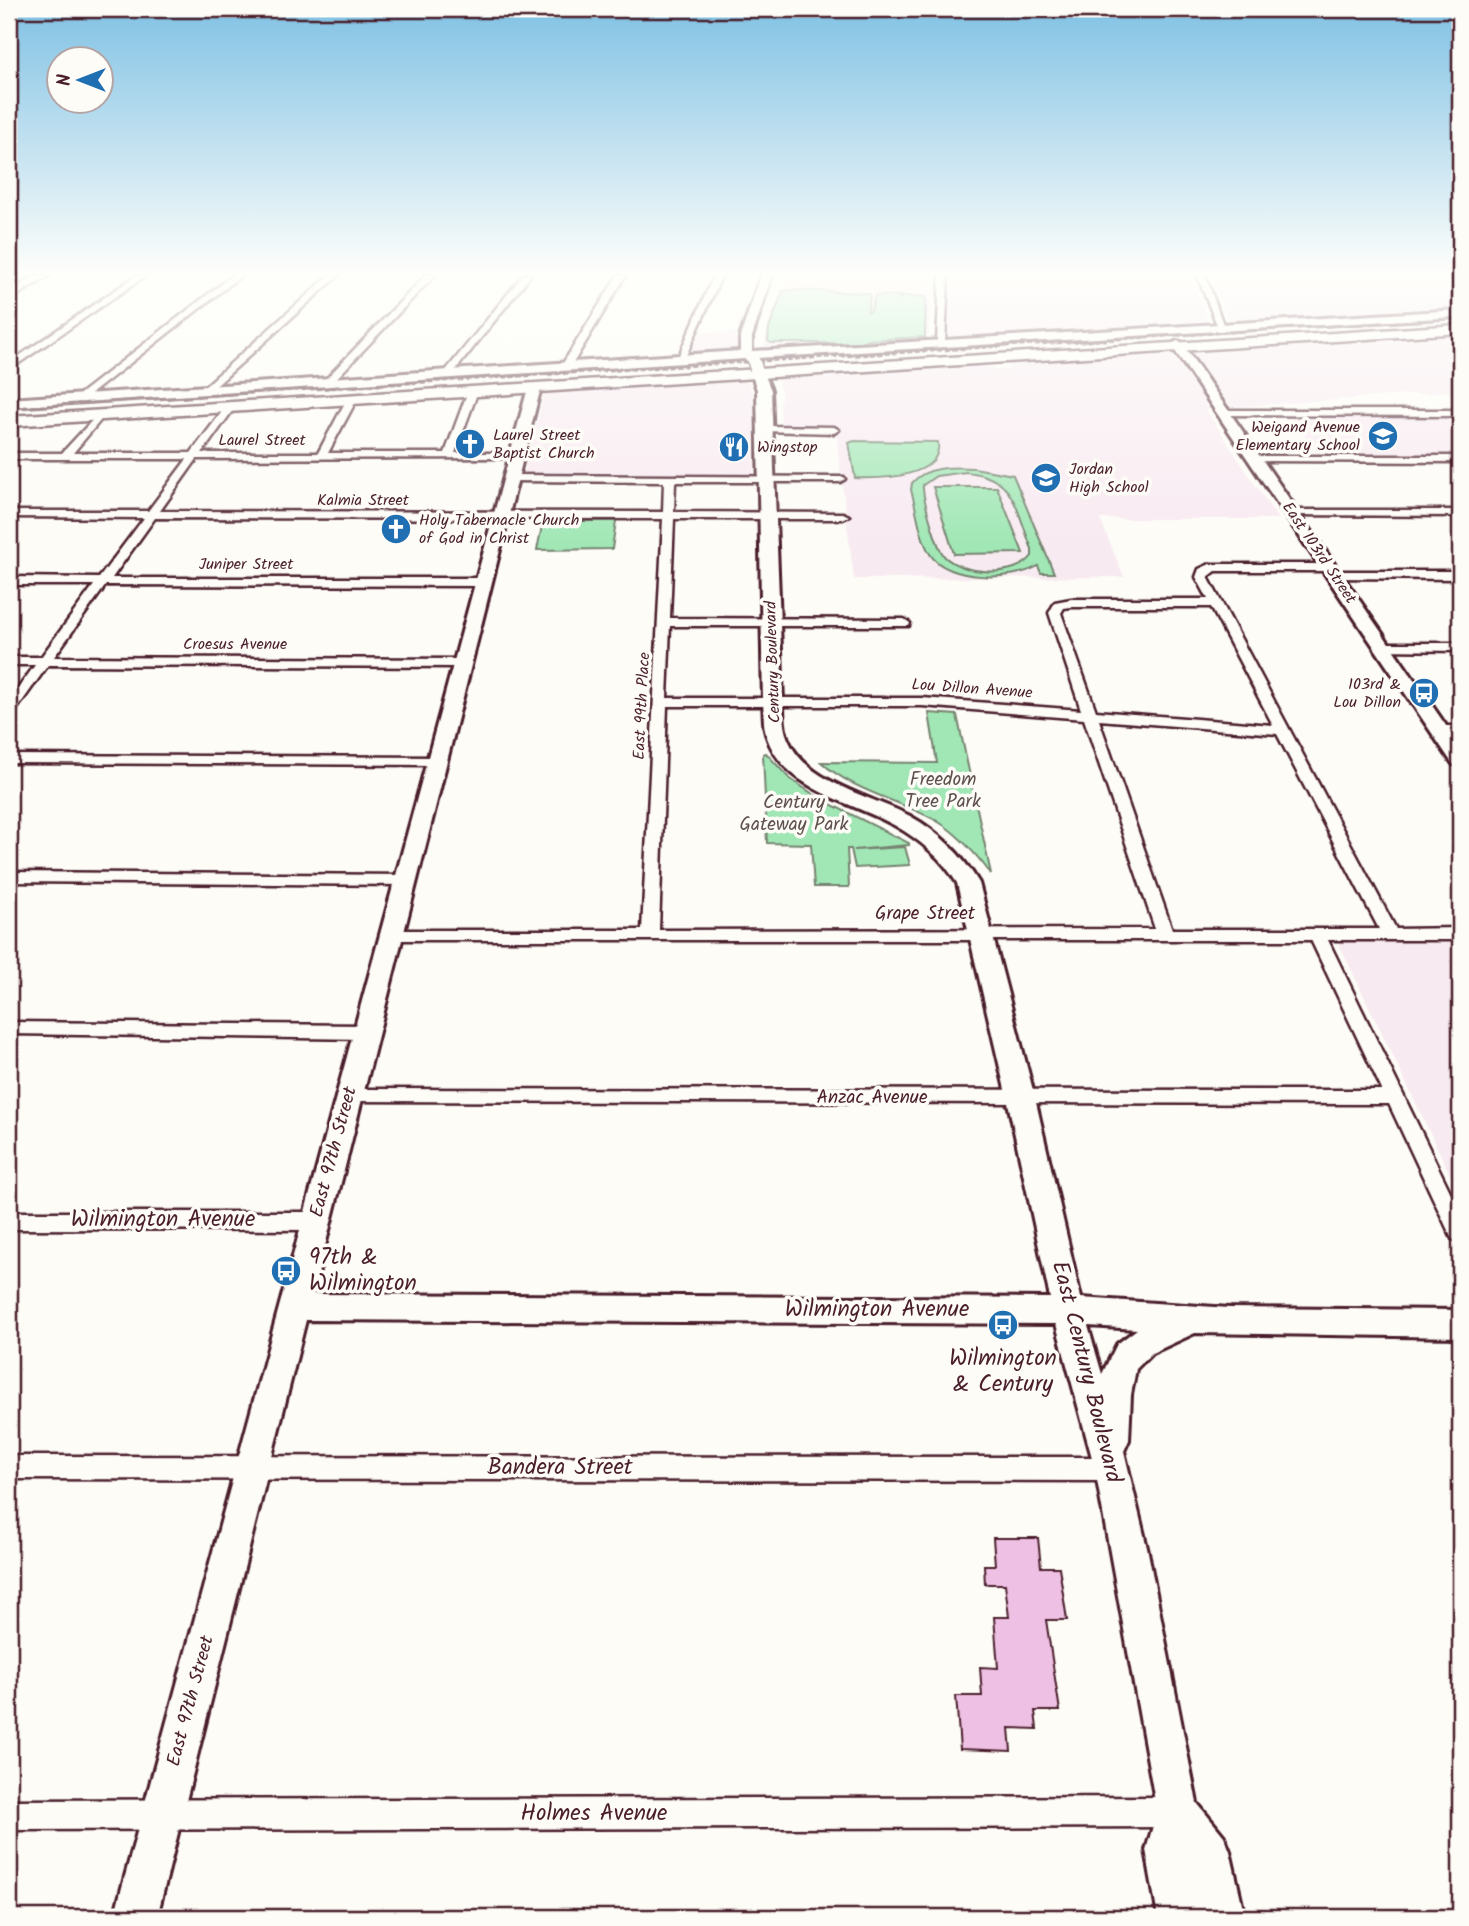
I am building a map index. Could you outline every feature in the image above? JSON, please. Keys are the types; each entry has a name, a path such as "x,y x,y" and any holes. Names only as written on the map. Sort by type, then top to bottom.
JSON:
{"main road":[{"path":"9,421 534,387 747,365"}],"street":[{"path":"79,399 123,365"},
{"path":"205,391 234,365"},
{"path":"327,383 344,365"},
{"path":"447,375 455,365"},
{"path":"9,403 609,365"},
{"name":"Century Boulevard","path":"755,365 764,390 773,702 777,738 794,762 808,775 901,820 953,859 968,883 982,935"},
{"name":"East 103rd Street","path":"1190,365 1460,760"},
{"name":"East 97th Street","path":"135,1917 534,387"},
{"path":"449,456 473,391"},
{"path":"321,456 352,399"},
{"path":"9,710 230,407"},
{"path":"1223,413 1460,413"},
{"path":"65,456 100,415"},
{"path":"766,429 834,430"},
{"name":"Laurel Street","path":"9,456 516,456"},
{"path":"1254,458 1460,459"},
{"path":"510,478 841,479"},
{"name":"East 99th Place","path":"650,935 670,478"},
{"path":"1292,513 1460,513"},
{"name":"Kalmia Street","path":"9,514 843,516"},
{"path":"1390,934 1201,574 1214,567 1460,575"},
{"name":"Juniper Street","path":"9,581 483,582"},
{"path":"1165,934 1055,613 1059,605 1071,603 1214,603"},
{"path":"664,622 904,623"},
{"path":"1383,647 1460,647"},
{"name":"Croesus Avenue","path":"9,661 462,663"},
{"name":"Lou Dillon Avenue","path":"660,702 922,702 1282,730"},
{"path":"1440,730 1460,730"},
{"path":"9,759 436,761"},
{"path":"9,877 405,880"},
{"name":"Grape Street","path":"391,936 1460,933"},
{"path":"1317,934 1460,1233"},
{"name":"East Century Boulevard","path":"982,935 1068,1311 1112,1469 1130,1552 1178,1812 1167,1850 1180,1917"},
{"path":"9,1028 366,1032"},
{"name":"Anzac Avenue","path":"349,1096 1395,1097"},
{"name":"Wilmington Avenue","path":"9,1220 316,1221"},
{"name":"Wilmington Avenue","path":"294,1307 1068,1311 1191,1320 1460,1323"},
{"path":"1112,1469 1113,1394 1127,1355 1148,1340 1191,1320"},
{"name":"Bandera Street","path":"9,1467 1112,1469"},
{"name":"East Century Boulevard","path":"1178,1812 1209,1851 1223,1917"},
{"name":"Holmes Avenue","path":"9,1815 1178,1812"}],"shaded area":[{"name":"Jordan High School","path":"983,365 997,370 1010,370 1009,365 1181,365 1210,409 1206,410 1278,519 1100,519 1124,577 854,579 835,426 781,423 782,395 777,378"},
{"path":"1200,365 1460,365 1460,391 1230,407"},
{"path":"742,379 748,381 754,397 754,474 524,473 544,393"},
{"name":"Weigand Avenue Elementary School","path":"1288,414 1460,415 1460,458 1322,458"},
{"path":"1338,942 1460,943 1460,1195"}],"green space":[{"path":"938,442 937,454 931,463 908,474 855,478 849,443"},
{"path":"974,468 1013,475 1054,573 1041,573 1038,566 1027,571 997,576 965,574 938,563 930,554 921,531 911,490 912,483 932,471","holes":["966,472 995,480 1011,497 1032,549 1032,556 1014,568 990,572 964,568 945,557 934,534 923,485 936,476"]},
{"path":"933,487 997,487 1023,553 954,554"},
{"path":"543,521 616,521 612,549 537,550"},
{"name":"Freedom Tree Park","path":"929,713 957,715 991,874 967,845 945,826 847,780 821,762 937,763"},
{"name":"Century Gateway Park","path":"766,753 789,778 822,800 909,843 854,850 905,847 910,865 855,868 851,849 847,849 849,887 814,887 811,844 767,843 763,754"}],"building":[{"path":"993,1538 1038,1538 1041,1567 1059,1567 1067,1620 1046,1620 1060,1711 1035,1711 1037,1729 1009,1728 1011,1751 960,1749 956,1696 982,1696 980,1667 998,1668 994,1617 1009,1617 1005,1584 985,1584 984,1565 995,1565"}],"railway":[{"path":"9,408 704,365"}],"place":[{"name":"Weigand Avenue Elementary School","path":"1383,436"},
{"name":"Laurel Street Baptist Church","path":"470,444"},
{"name":"Wingstop","path":"734,447"},
{"name":"Jordan High School","path":"1046,478"},
{"name":"Holy Tabernacle Church of God in Christ","path":"396,529"},
{"name":"103rd & Lou Dillon","path":"1424,693"},
{"name":"97th & Wilmington","path":"286,1271"},
{"name":"Wilmington & Century","path":"1003,1325"}]}
